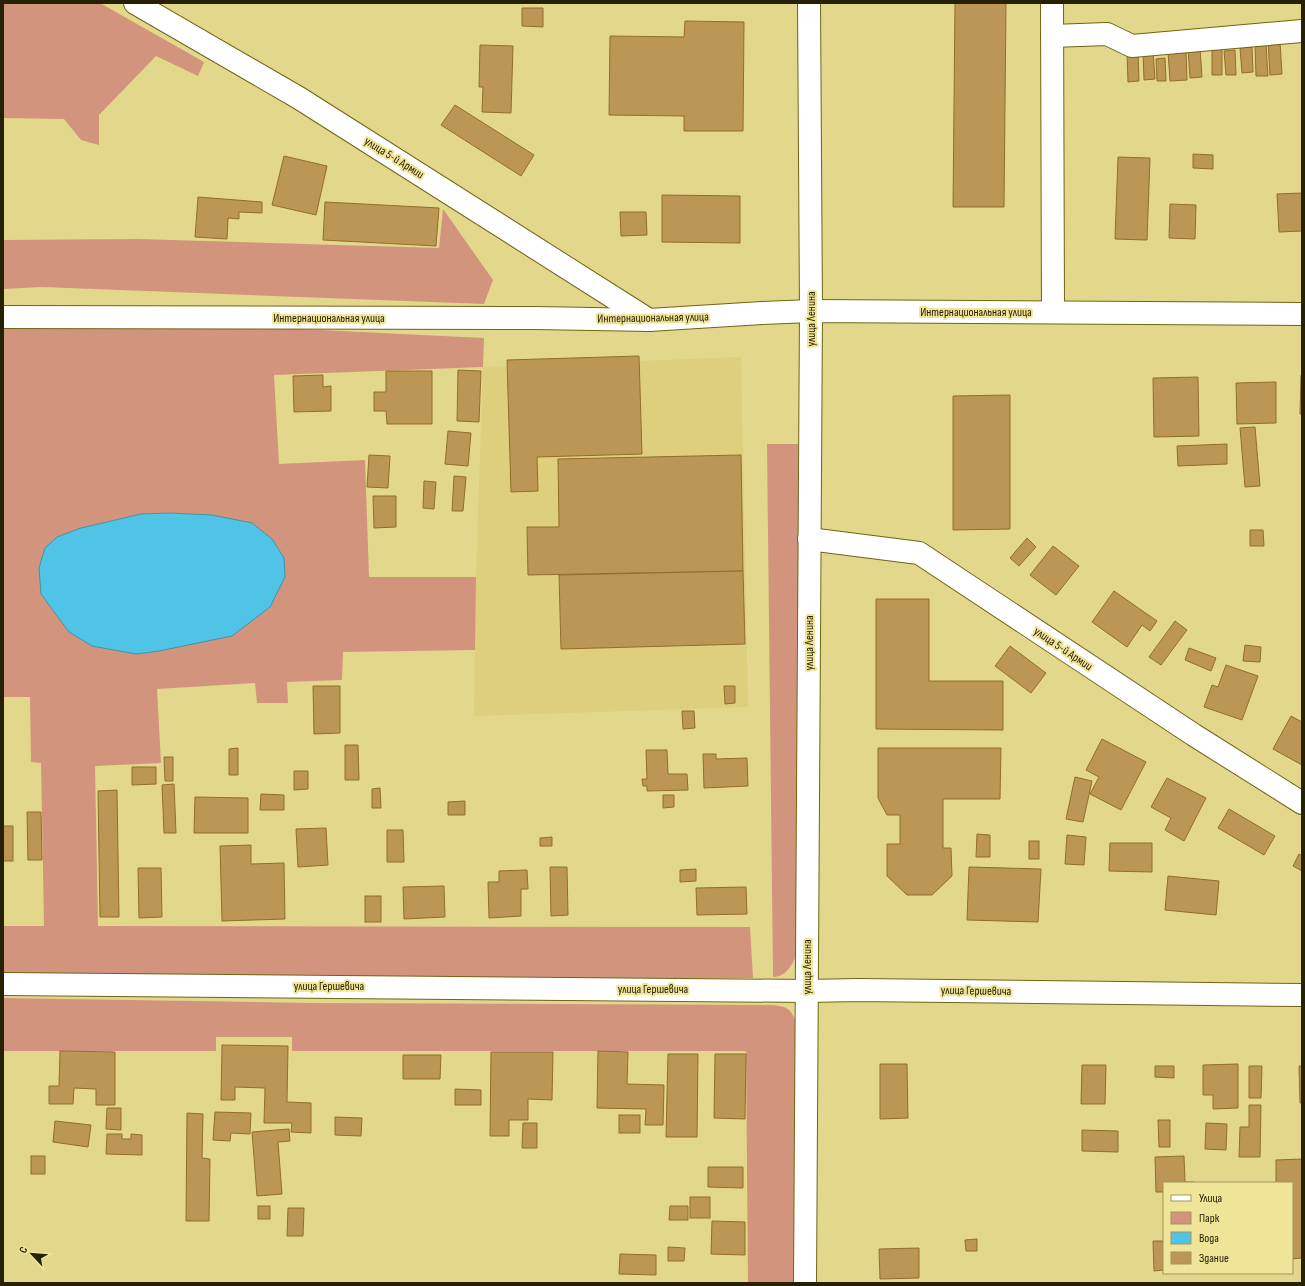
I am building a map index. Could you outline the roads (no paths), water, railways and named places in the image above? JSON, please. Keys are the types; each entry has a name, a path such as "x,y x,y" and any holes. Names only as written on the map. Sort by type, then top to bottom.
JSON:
{"street":[{"name":"улица 5-й Армии","path":"135,3 299,98 649,320"},
{"name":"улица Ленина","path":"806,1283 811,312 809,3"},
{"path":"1052,3 1054,312"},
{"path":"1052,36 1107,34 1132,46 1302,31"},
{"name":"Интернациональная улица","path":"3,317 535,318 649,320 762,313 811,312 1302,314"},
{"name":"улица 5-й Армии","path":"809,539 919,553 1194,735 1302,803"},
{"name":"улица Гершевича","path":"3,984 807,991 858,990 1302,995"}],"water":[{"path":"170,513 212,515 252,523 272,539 284,558 285,577 270,607 232,636 159,651 136,654 92,646 69,632 41,594 39,568 45,548 57,537 81,528 141,514"}]}
